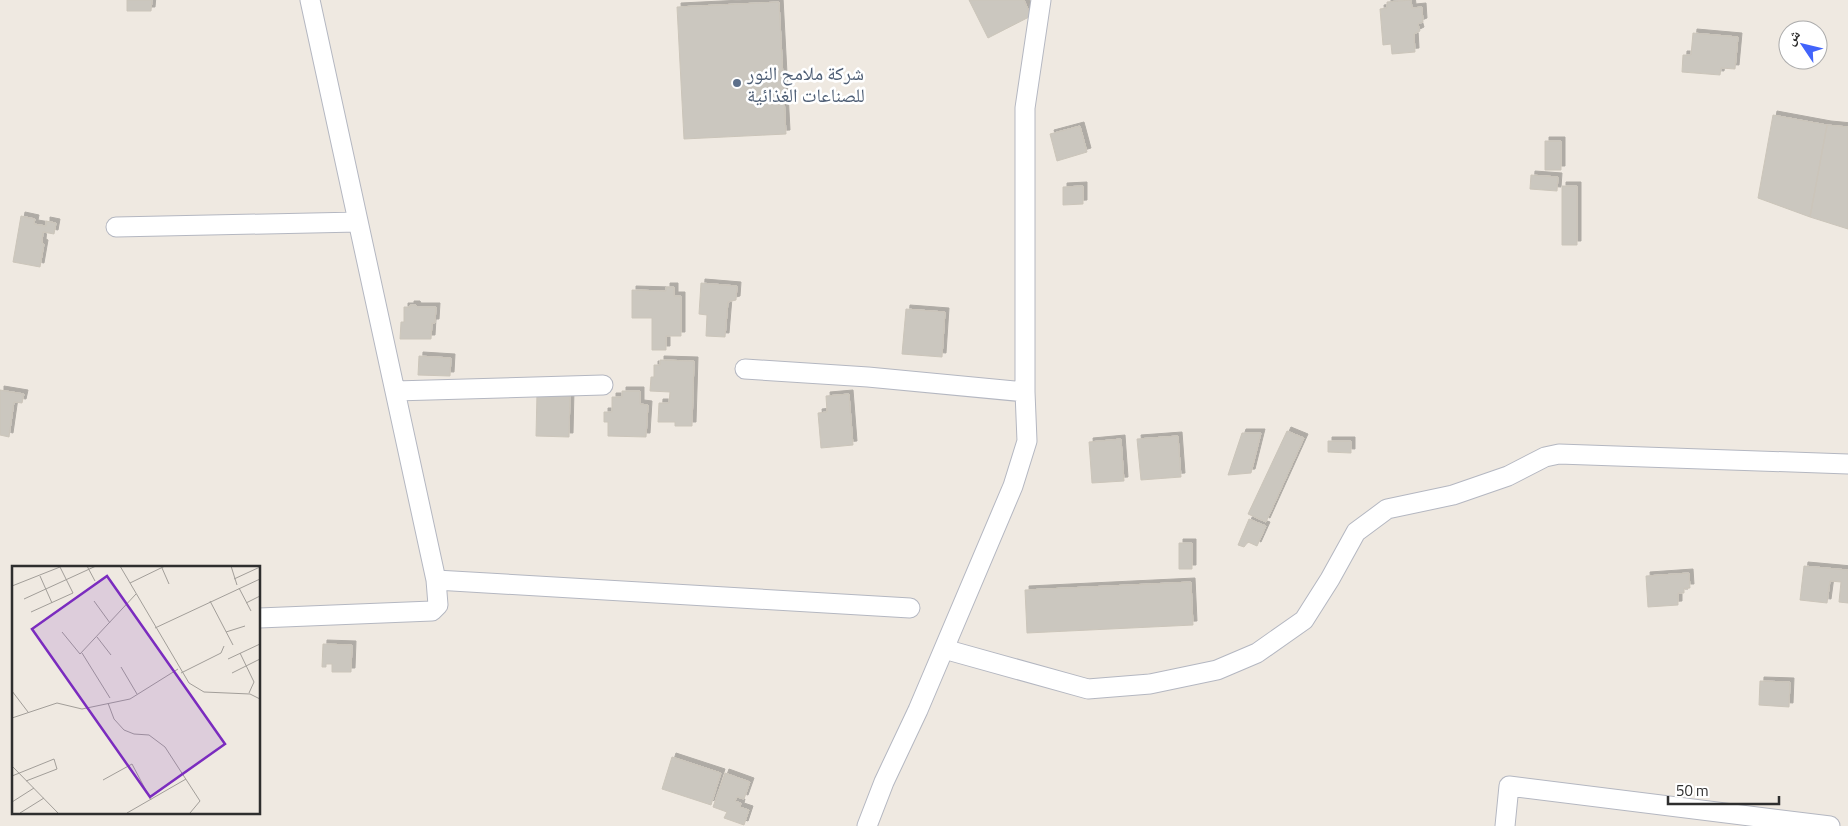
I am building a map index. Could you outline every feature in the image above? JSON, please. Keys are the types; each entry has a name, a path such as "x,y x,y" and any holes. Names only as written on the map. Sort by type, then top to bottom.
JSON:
{"street":[{"path":"260,618 432,611 438,604 436,580 310,0"},
{"path":"868,826 884,782 918,710 1013,486 1027,441 1025,392 1025,108 1041,0"},
{"path":"116,227 358,222"},
{"path":"745,370 868,377 1025,392"},
{"path":"395,391 603,384"},
{"path":"944,649 1088,689 1150,684 1217,670 1258,653 1304,620 1330,579 1356,532 1387,509 1453,494 1508,476 1545,457 1567,454 1848,464"},
{"path":"436,580 910,608"},
{"path":"1505,826 1509,786 1830,826"}],"building":[{"path":"127,0 152,0 151,11 127,11"},
{"path":"969,0 1024,0 1031,16 988,38"},
{"path":"1411,0 1412,8 1422,7 1423,22 1418,24 1420,31 1414,34 1415,52 1392,54 1391,44 1383,45 1380,9 1387,8 1387,2"},
{"path":"779,2 786,134 684,139 677,7"},
{"path":"1693,33 1738,37 1735,69 1721,68 1720,75 1682,72 1683,55 1691,55"},
{"path":"1773,115 1827,125 1810,217 1758,198"},
{"path":"1827,125 1848,127 1848,229 1810,217"},
{"path":"1080,126 1087,152 1057,161 1050,134"},
{"path":"1545,141 1561,141 1561,170 1545,170"},
{"path":"1531,175 1558,177 1557,191 1530,189"},
{"path":"1083,186 1083,204 1063,205 1063,187"},
{"path":"1562,186 1577,186 1577,245 1562,245"},
{"path":"21,216 35,219 34,224 46,226 46,221 56,223 54,234 43,232 42,243 44,244 40,267 13,262"},
{"path":"701,283 737,286 736,300 728,302 725,337 706,336 707,315 699,314"},
{"path":"666,287 674,287 674,296 681,296 681,336 666,336 666,350 652,350 652,318 632,318 632,290 666,291"},
{"path":"410,305 436,307 431,339 400,339 401,322 404,322 404,307 410,307"},
{"path":"906,309 945,312 942,357 902,354"},
{"path":"419,356 451,358 450,376 418,375"},
{"path":"660,360 694,361 692,426 675,426 675,422 658,422 659,403 669,403 670,392 650,391 651,377 654,377 654,365 660,365"},
{"path":"0,390 24,394 22,403 14,402 9,437 0,435"},
{"path":"622,391 640,391 640,404 648,405 646,437 608,436 608,422 604,422 604,412 612,412 612,397 622,397"},
{"path":"537,393 570,394 569,437 536,436"},
{"path":"849,394 853,445 821,448 818,413 827,412 826,396"},
{"path":"1287,431 1304,438 1266,522 1248,514"},
{"path":"1242,433 1261,433 1251,473 1228,475"},
{"path":"1178,436 1181,477 1141,480 1137,439"},
{"path":"1121,439 1124,481 1092,483 1089,442"},
{"path":"1328,441 1351,441 1351,453 1328,452"},
{"path":"1249,519 1266,526 1257,546 1248,542 1244,547 1238,545"},
{"path":"1179,543 1192,543 1192,569 1179,569"},
{"path":"1804,566 1848,570 1848,603 1839,602 1841,582 1830,581 1827,603 1800,600"},
{"path":"1689,573 1690,588 1684,588 1684,593 1678,593 1678,605 1648,607 1646,576"},
{"path":"1191,582 1193,625 1027,633 1025,590"},
{"path":"323,644 352,645 351,672 332,672 332,664 326,664 326,667 322,667"},
{"path":"1760,681 1790,682 1789,707 1759,705"},
{"path":"672,757 721,773 711,805 662,789"},
{"path":"725,773 750,782 744,799 737,797 735,801 741,803 740,807 749,810 744,825 724,818 727,812 713,807"}],"place":[{"name":"شركة ملامح النور للصناعات الغذائية","path":"737,83"}]}
